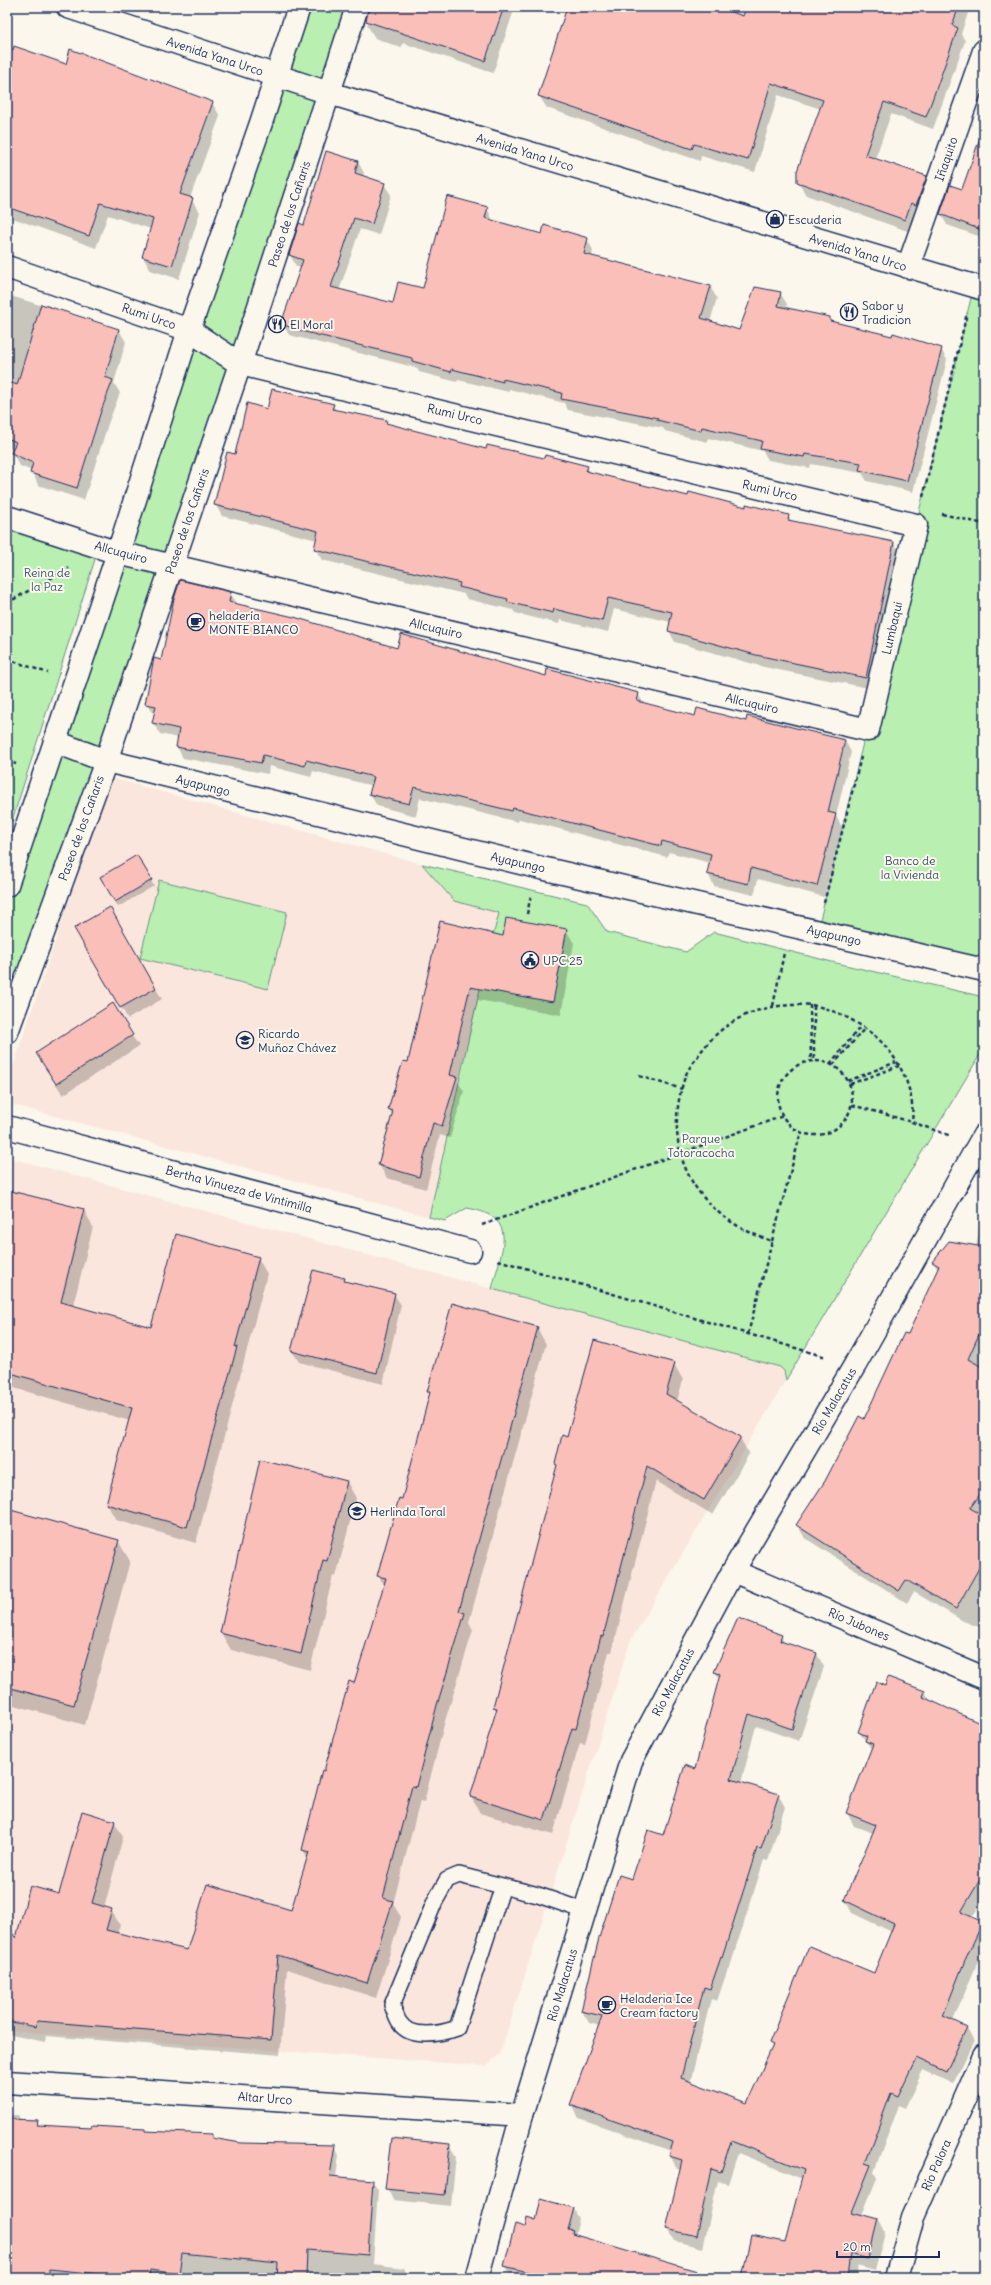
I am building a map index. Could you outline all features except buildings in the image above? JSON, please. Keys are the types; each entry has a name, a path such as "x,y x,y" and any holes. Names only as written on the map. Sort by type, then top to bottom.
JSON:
{"street":[{"name":"Avenida Yana Urco","path":"68,7 329,93 979,287"},
{"path":"7,885 56,742 111,550 261,123 275,76 299,7"},
{"name":"Paseo de los Cañaris","path":"7,1032 106,761 240,364 357,7"},
{"name":"Iñaquito","path":"908,267 984,51"},
{"name":"Rumi Urco","path":"7,267 189,330 240,364 918,517"},
{"name":"Allcuquiro","path":"7,517 111,550 868,730"},
{"name":"Lumbaqui","path":"868,730 918,517"},
{"name":"Ayapungo","path":"56,742 106,761 538,867 984,970"},
{"name":"Bertha Vinueza de Vintimilla","path":"7,1127 470,1251"},
{"name":"Río Malacatus","path":"477,2278 522,2115 631,1760 734,1571 855,1366 981,1140"},
{"name":"Río Jubones","path":"734,1571 984,1678"},
{"name":"Río Palora","path":"896,2278 913,2217 984,2056"},
{"name":"Altar Urco","path":"7,2082 522,2115"}],"lane":[{"path":"503,1886 457,2028 440,2035 415,2033 399,2024 392,2005 435,1901 447,1880 459,1875 503,1886 538,1895 585,1911"}],"path":[{"path":"979,287 918,517 984,524"},
{"path":"7,603 111,550"},
{"path":"7,659 39,670"},
{"path":"817,931 868,730"},
{"path":"773,1006 784,950"},
{"path":"812,1005 813,1061"},
{"path":"772,1241 725,1220 697,1191 680,1155 676,1115 685,1076 707,1042 737,1018 773,1006 812,1005 848,1017 880,1040 899,1066 914,1108 912,1122"},
{"path":"832,1065 862,1026"},
{"path":"832,1065 865,1028"},
{"path":"813,1061 832,1065 844,1074 849,1083 853,1096 852,1105 845,1120 837,1128 825,1134 813,1135 801,1132 791,1126 783,1116 779,1104 778,1092 782,1081 794,1067 813,1061"},
{"path":"849,1083 896,1062"},
{"path":"849,1083 899,1066"},
{"path":"639,1076 682,1089"},
{"path":"852,1105 981,1140"},
{"path":"478,1226 680,1155 783,1116"},
{"path":"748,1334 801,1132"},
{"path":"470,1251 855,1366"}],"shaded area":[{"name":"Ricardo Muñoz Chávez","path":"112,778 422,864 454,901 499,913 477,996 457,1099 429,1217 13,1105 7,1100 7,1084 109,781"},
{"name":"Herlinda Toral","path":"7,1157 780,1367 784,1371 786,1380 630,1642 500,2054 486,2066 7,2031"}],"green space":[{"path":"304,7 353,7 326,87 282,72"},
{"path":"278,83 322,97 237,357 195,328"},
{"name":"Banco de la Vivienda","path":"971,298 984,301 984,962 819,924"},
{"path":"192,339 232,365 168,559 124,548"},
{"name":"Reina de la Paz","path":"7,524 97,553 12,821 7,820"},
{"path":"121,559 166,569 104,753 64,739"},
{"path":"59,749 100,762 7,1016 7,899"},
{"name":"Parque Totoracocha","path":"422,864 587,903 607,932 686,952 714,932 832,962 984,997 984,1048 786,1380 784,1371 780,1367 492,1289 502,1249 503,1237 501,1227 495,1219 484,1212 467,1208 445,1221 429,1217 471,1026 499,913 454,901"},
{"path":"159,880 287,912 268,989 140,958"}],"place":[{"name":"Escuderia","path":"775,219"},
{"name":"Sabor y Tradicion","path":"849,312"},
{"name":"El Moral","path":"277,324"},
{"name":"heladería MONTE BIANCO","path":"196,622"},
{"name":"UPC 25","path":"530,960"},
{"name":"Ricardo Muñoz Chávez","path":"245,1040"},
{"name":"Herlinda Toral","path":"357,1511"},
{"name":"Heladeria Ice Cream factory","path":"607,2005"}]}
